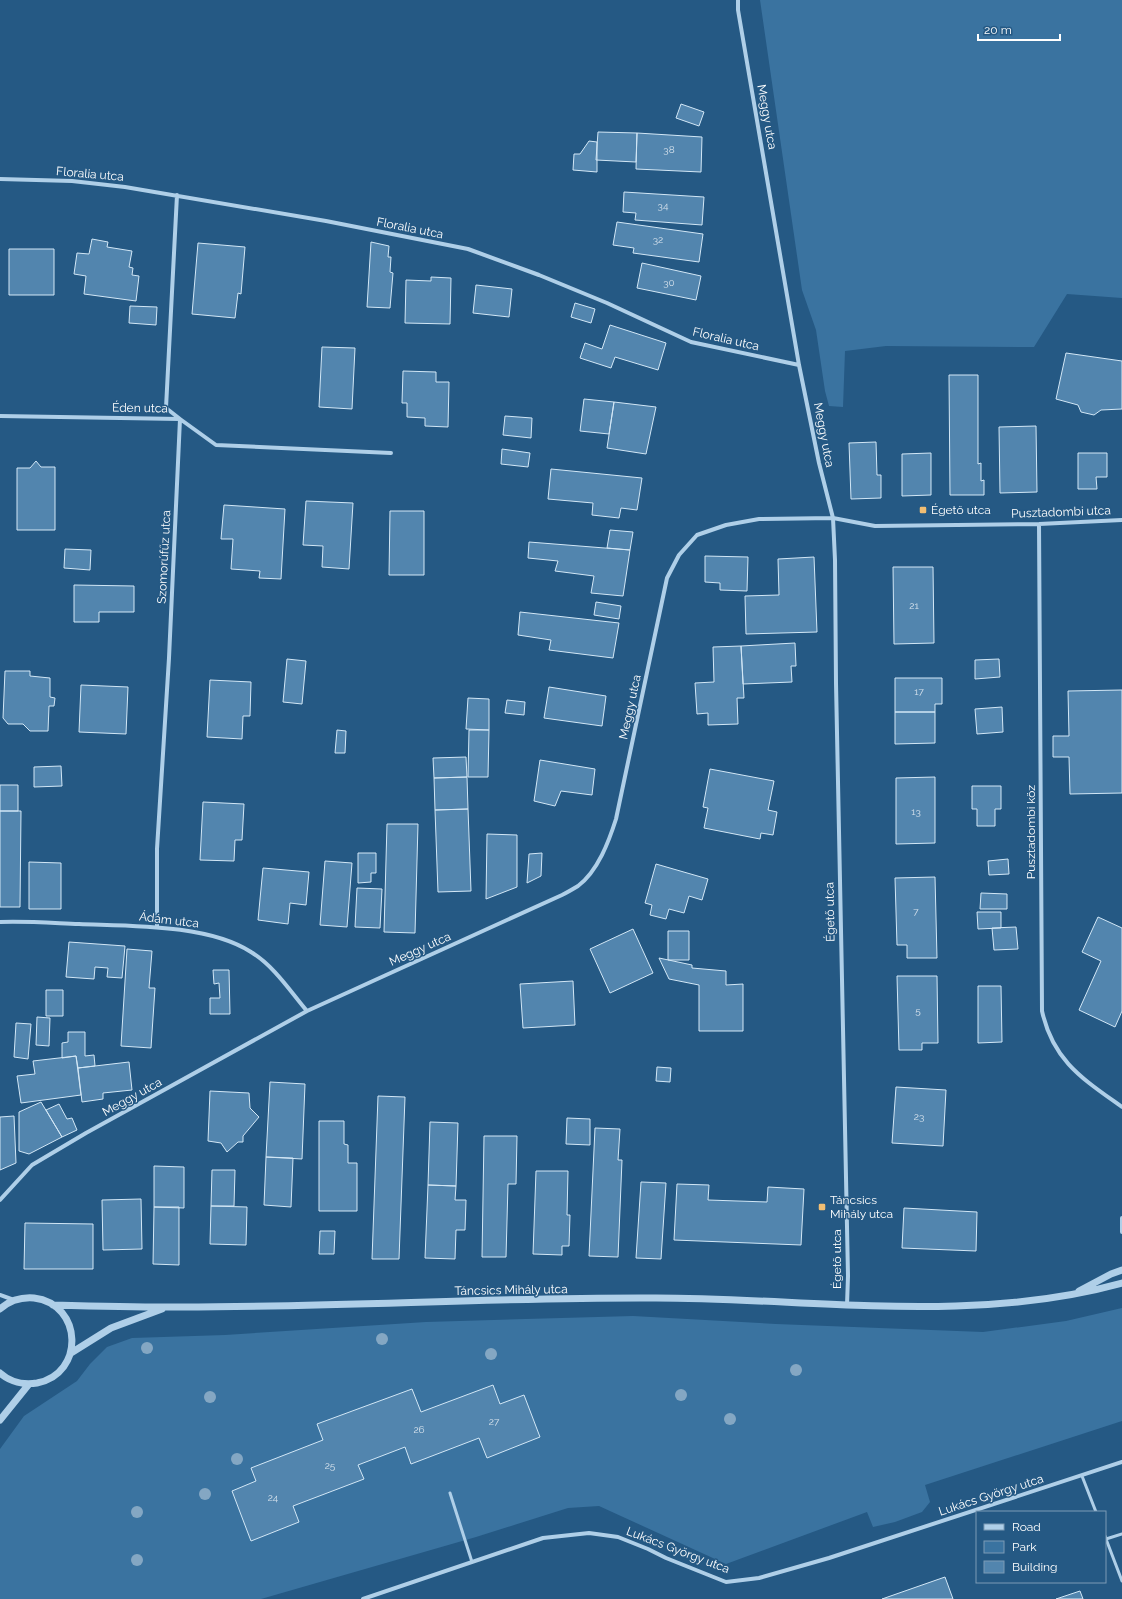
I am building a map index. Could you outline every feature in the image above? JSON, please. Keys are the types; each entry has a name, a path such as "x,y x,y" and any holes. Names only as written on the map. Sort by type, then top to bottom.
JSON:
{"street":[{"name":"Meggy utca","path":"0,1200 32,1165 86,1133 307,1011 562,895 579,885 591,872 607,847 616,819 667,578 679,555 697,535 726,525 759,519 833,518 818,464 799,365 738,10 738,0"},
{"name":"Floralia utca","path":"0,179 72,181 125,187 326,221 468,249 593,297 691,342 799,365"},
{"path":"177,195 166,408 180,419"},
{"name":"Éden utca","path":"0,416 180,419 216,445 391,453"},
{"name":"Szomorúfűz utca","path":"157,927 157,849 169,658 180,419"},
{"name":"Pusztadombi utca","path":"833,518 874,526 1039,524 1122,520"},
{"name":"Égető utca","path":"833,518 848,1276 847,1305"},
{"name":"Pusztadombi köz","path":"1039,524 1042,1011 1046,1028 1054,1046 1065,1061 1085,1080 1122,1107"},
{"name":"Ádám utca","path":"0,922 157,927 199,933 230,941 251,952 272,969 307,1011"},
{"path":"1122,1218 1122,1232"},
{"name":"Táncsics Mihály utca","path":"1072,1294 1110,1274 1122,1270"},
{"name":"Táncsics Mihály utca","path":"53,1305 166,1307 657,1298 847,1305 971,1306 1011,1303 1072,1294 1122,1283"},
{"path":"0,1295 14,1300"},
{"path":"0,1309 14,1300 28,1298 41,1299 53,1305 63,1314 70,1326 73,1339 71,1353 65,1365 56,1375 44,1381 29,1384 14,1382 0,1373"},
{"name":"Táncsics Mihály utca","path":"71,1353 111,1328 166,1307"},
{"path":"0,1420 29,1384"},
{"name":"Lukács György utca","path":"363,1599 543,1538 589,1533 618,1537 726,1582 759,1578 829,1558 1122,1462"}],"lane":[{"path":"1082,1476 1096,1511"},
{"path":"450,1493 472,1562"},
{"path":"1122,1534 1106,1538 1122,1581"}],"green space":[{"path":"760,0 1122,0 1122,298 1067,294 1034,347 886,346 845,351 843,407 829,406 825,391 816,330 802,290"},
{"path":"1122,1308 1122,1421 925,1485 930,1502 922,1512 895,1522 873,1527 867,1512 726,1564 599,1506 568,1508 476,1537 261,1599 0,1599 0,1449 24,1416 77,1381 90,1364 107,1347 132,1338 225,1335 426,1322 633,1316 776,1324 983,1332 1066,1321"}],"building":[{"path":"681,104 704,112 699,126 676,118"},
{"path":"598,132 637,133 636,162 596,160"},
{"path":"637,133 702,137 701,172 636,169"},
{"path":"589,141 597,142 597,172 573,170 574,154 580,154"},
{"path":"624,192 704,197 702,225 635,220 636,213 623,212"},
{"path":"617,222 703,234 699,262 633,253 634,248 613,245"},
{"path":"92,239 108,242 107,247 132,251 129,267 133,268 132,275 139,276 136,301 84,294 86,276 74,274 77,253 89,254"},
{"path":"371,242 389,246 388,257 391,257 390,272 393,273 390,308 367,307"},
{"path":"198,243 245,247 241,294 238,293 235,318 192,314"},
{"path":"9,249 54,249 54,295 9,295"},
{"path":"642,263 701,276 696,300 637,288"},
{"path":"431,277 451,278 450,324 405,323 406,280 431,281"},
{"path":"476,285 512,289 509,317 473,313"},
{"path":"575,303 595,309 591,323 571,317"},
{"path":"130,306 157,307 156,325 129,323"},
{"path":"610,325 666,343 658,370 615,357 611,368 580,358 585,343 602,349"},
{"path":"322,347 355,348 352,409 319,407"},
{"path":"1066,353 1122,361 1122,409 1101,410 1094,415 1081,412 1078,405 1056,399"},
{"path":"403,371 436,372 436,382 449,382 448,427 425,426 425,418 407,417 407,403 402,403"},
{"path":"949,375 978,375 978,464 981,463 981,481 984,480 984,495 950,495"},
{"path":"584,399 614,402 609,434 580,431"},
{"path":"614,402 656,407 646,454 607,448"},
{"path":"505,416 532,418 531,438 503,435"},
{"path":"1036,426 1037,492 1000,493 999,427"},
{"path":"876,442 877,475 881,475 881,498 851,499 849,443"},
{"path":"502,449 530,453 528,467 501,464"},
{"path":"931,453 931,495 902,496 902,454"},
{"path":"1078,453 1107,453 1107,477 1096,477 1097,489 1078,489"},
{"path":"36,461 41,467 55,467 55,530 17,530 17,468 30,468"},
{"path":"551,469 642,478 637,510 621,508 619,518 592,515 593,503 548,499"},
{"path":"306,501 353,503 349,569 322,567 323,546 303,545"},
{"path":"224,505 285,509 281,579 259,578 260,571 231,569 233,539 221,539"},
{"path":"390,511 424,511 424,575 389,575"},
{"path":"610,530 633,532 630,550 607,548"},
{"path":"529,542 630,550 623,596 591,593 594,576 555,571 558,561 528,558"},
{"path":"65,549 91,550 90,570 64,568"},
{"path":"705,556 748,557 747,591 720,590 720,583 705,582"},
{"path":"814,557 817,632 746,634 745,596 779,595 778,559"},
{"path":"893,567 933,567 934,643 894,644"},
{"path":"74,585 134,586 134,612 99,612 99,622 74,622"},
{"path":"596,602 621,606 619,619 594,615"},
{"path":"520,612 619,623 613,658 549,650 551,640 518,635"},
{"path":"795,643 796,666 791,666 792,682 743,684 741,646"},
{"path":"741,646 744,698 737,698 738,724 708,725 708,713 697,714 695,683 714,682 713,647"},
{"path":"287,659 306,661 302,704 283,702"},
{"path":"999,659 1000,677 975,679 975,660"},
{"path":"5,671 30,671 30,676 50,678 50,697 55,698 54,706 49,706 48,731 30,731 23,724 8,724 3,718"},
{"path":"895,678 942,678 942,704 935,704 935,712 895,712"},
{"path":"210,680 251,682 250,716 243,716 242,739 207,737"},
{"path":"81,685 128,687 126,734 79,732"},
{"path":"549,687 606,696 602,726 544,718"},
{"path":"1122,690 1122,793 1070,794 1069,757 1053,757 1053,736 1069,736 1068,691"},
{"path":"468,698 489,699 489,730 466,729"},
{"path":"507,700 525,702 524,715 505,713"},
{"path":"1002,707 1003,732 977,734 975,709"},
{"path":"895,712 935,712 935,743 895,744"},
{"path":"337,730 346,731 345,753 335,753"},
{"path":"469,730 489,730 488,777 468,777"},
{"path":"466,757 467,777 434,778 433,758"},
{"path":"540,760 595,769 592,795 561,791 555,806 534,801"},
{"path":"61,766 62,786 34,787 34,767"},
{"path":"710,769 774,781 768,810 777,812 773,835 761,833 760,839 704,828 708,808 703,807"},
{"path":"467,777 468,809 435,810 434,778"},
{"path":"935,777 935,843 896,844 896,778"},
{"path":"0,785 18,785 18,811 0,811"},
{"path":"972,786 1001,786 1001,809 995,809 995,826 977,826 977,809 972,809"},
{"path":"203,802 244,804 242,840 235,840 234,861 200,860"},
{"path":"468,809 471,891 438,892 435,810"},
{"path":"0,811 21,811 20,907 0,907"},
{"path":"387,824 418,824 415,933 384,932"},
{"path":"487,834 517,835 517,887 486,899"},
{"path":"358,853 376,853 376,873 371,873 371,882 358,883"},
{"path":"542,853 541,876 527,883 529,854"},
{"path":"1008,859 1009,874 989,875 988,861"},
{"path":"325,861 352,863 347,927 320,925"},
{"path":"29,862 61,863 61,909 29,909"},
{"path":"656,864 708,879 702,900 689,896 684,913 669,909 666,919 650,915 652,905 645,903"},
{"path":"263,868 309,872 306,905 290,903 288,924 258,920"},
{"path":"935,877 937,958 907,958 907,945 897,945 895,878"},
{"path":"357,888 382,889 380,928 355,927"},
{"path":"981,893 1007,894 1007,909 980,909"},
{"path":"977,912 1001,912 1001,928 978,929"},
{"path":"1098,917 1122,928 1122,1011 1115,1027 1079,1010 1101,961 1082,952"},
{"path":"1016,927 1018,949 994,950 992,928"},
{"path":"633,929 653,973 610,993 590,949"},
{"path":"668,931 689,931 689,960 668,960"},
{"path":"69,942 125,946 122,978 107,977 108,968 95,967 94,979 66,977"},
{"path":"127,949 152,951 149,988 155,988 151,1048 121,1046"},
{"path":"659,958 692,965 692,968 726,971 726,985 743,984 743,1031 699,1031 699,985 669,979"},
{"path":"213,970 229,970 230,1014 210,1014 210,998 220,998 219,983 214,984"},
{"path":"897,976 937,976 938,1043 922,1043 922,1050 899,1050"},
{"path":"573,981 575,1025 523,1028 520,984"},
{"path":"978,986 1001,986 1002,1042 978,1043"},
{"path":"46,990 63,990 63,1016 46,1016"},
{"path":"37,1017 50,1018 49,1046 36,1045"},
{"path":"16,1023 31,1024 28,1059 14,1057"},
{"path":"68,1032 85,1032 85,1056 94,1055 95,1066 78,1068 76,1056 62,1058 62,1043 68,1042"},
{"path":"76,1056 81,1095 21,1103 17,1076 35,1074 33,1061"},
{"path":"129,1062 132,1090 103,1093 103,1099 82,1102 78,1068"},
{"path":"657,1067 671,1068 670,1082 656,1081"},
{"path":"270,1082 305,1084 302,1159 266,1157"},
{"path":"896,1087 946,1090 943,1146 892,1143"},
{"path":"210,1091 249,1093 250,1108 259,1117 243,1136 243,1142 238,1142 227,1152 221,1143 208,1141"},
{"path":"378,1096 405,1097 399,1259 372,1259"},
{"path":"41,1102 62,1137 29,1154 19,1151 19,1112"},
{"path":"59,1104 67,1119 72,1118 77,1130 62,1137 46,1110"},
{"path":"14,1116 16,1163 0,1170 0,1117"},
{"path":"567,1118 590,1119 590,1145 566,1144"},
{"path":"319,1121 344,1121 344,1144 348,1145 348,1163 357,1163 357,1211 319,1211"},
{"path":"430,1122 458,1123 456,1186 428,1185"},
{"path":"595,1128 620,1129 618,1160 622,1160 618,1257 589,1256"},
{"path":"484,1136 517,1136 516,1184 508,1184 506,1257 482,1257"},
{"path":"266,1157 293,1158 291,1207 264,1205"},
{"path":"154,1166 184,1167 184,1208 154,1207"},
{"path":"212,1170 235,1170 234,1206 211,1206"},
{"path":"536,1171 568,1171 567,1215 570,1215 569,1246 562,1246 562,1255 533,1254"},
{"path":"641,1182 666,1183 661,1259 636,1258"},
{"path":"677,1184 709,1185 708,1200 767,1202 768,1187 804,1189 801,1245 674,1240"},
{"path":"428,1185 456,1186 455,1200 466,1200 465,1230 456,1230 455,1259 425,1258"},
{"path":"141,1199 142,1249 103,1250 102,1200"},
{"path":"211,1206 247,1207 246,1245 210,1244"},
{"path":"154,1207 179,1207 179,1265 153,1264"},
{"path":"904,1208 977,1212 976,1251 902,1248"},
{"path":"25,1223 93,1224 93,1269 24,1269"},
{"path":"320,1231 335,1231 334,1254 319,1254"},
{"path":"493,1385 500,1404 524,1395 540,1437 487,1458 479,1438 411,1464 405,1447 358,1465 364,1479 293,1506 299,1522 251,1541 232,1491 256,1481 251,1468 323,1440 317,1424 412,1389 421,1412"},
{"path":"945,1577 953,1599 882,1599"},
{"path":"1080,1591 1083,1599 1056,1599"}],"place":[{"name":"Égető utca","path":"923,510"},
{"name":"Táncsics Mihály utca","path":"822,1207"}]}
